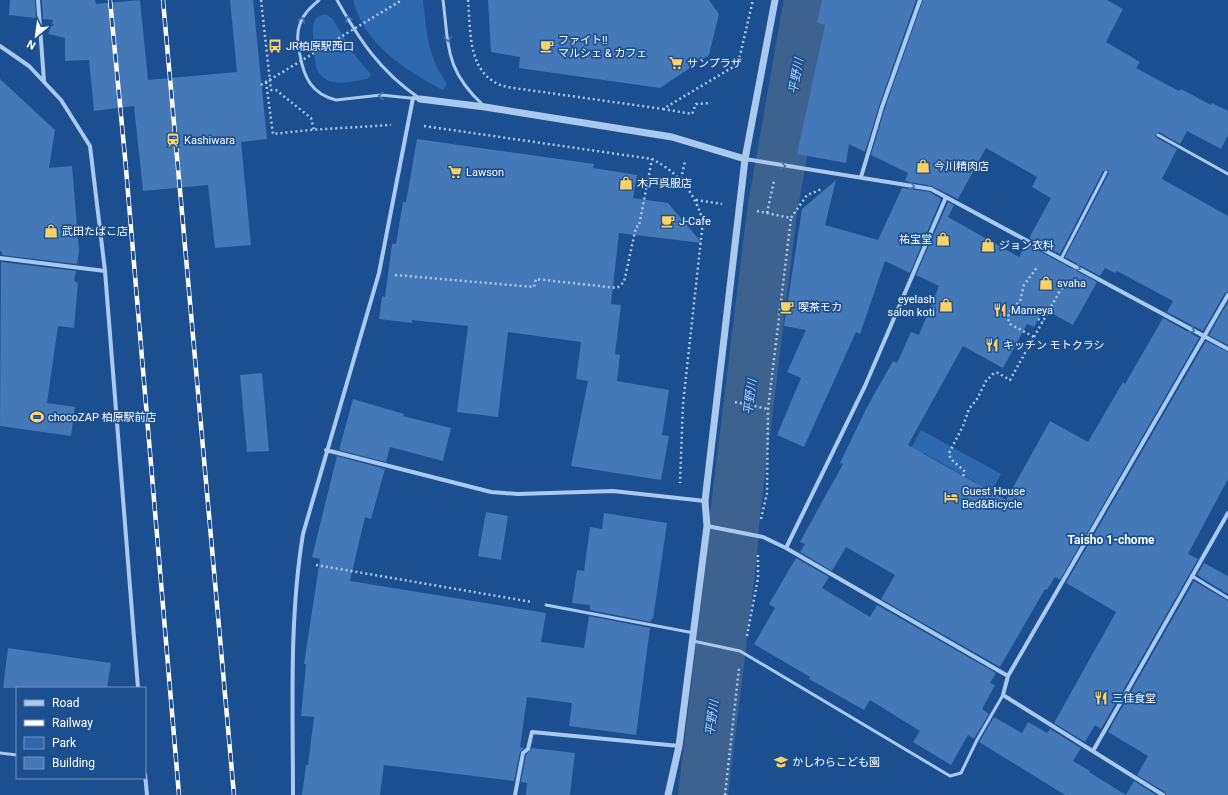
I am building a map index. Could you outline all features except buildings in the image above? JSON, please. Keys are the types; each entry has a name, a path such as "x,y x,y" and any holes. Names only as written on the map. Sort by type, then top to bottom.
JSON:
{"street":[{"path":"38,0 44,82"},
{"path":"668,795 679,746 707,526 704,501 745,159 775,0"},
{"path":"861,177 882,107 920,0"},
{"path":"0,46 29,66 61,100 90,146 105,271 138,687"},
{"path":"293,795 294,665 298,562 303,534 326,450 379,273 407,124 417,99 485,107 672,137 745,159 930,189 1228,349"},
{"path":"786,548 865,386 946,197"},
{"path":"0,258 105,271"},
{"path":"1163,795 1003,695 1008,676 1228,295"},
{"path":"326,450 491,492 518,494 613,491 704,501"},
{"path":"1093,751 1228,513"},
{"path":"707,526 759,537 786,548 1008,676"},
{"path":"515,795 523,753 528,749 532,732 679,746"},
{"path":"145,779 147,795"}],"lane":[{"path":"319,0 306,13 298,31 297,41 303,71 306,78 315,90 328,98 336,100 382,96 417,99"},
{"path":"337,0 359,38 379,64 417,99"},
{"path":"443,0 451,61 466,89 485,107"},
{"path":"1158,135 1228,174"},
{"path":"1061,259 1106,172"},
{"path":"1192,576 1228,598"},
{"path":"546,605 694,633"},
{"path":"693,641 740,651 950,776 961,773 1003,695"},
{"path":"0,753 16,755"}],"path":[{"path":"261,0 271,90 276,90 311,118 314,130"},
{"path":"261,85 402,0"},
{"path":"468,0 473,52 477,66 482,72 500,85 692,114 696,104 711,103"},
{"path":"663,109 738,64 753,0"},
{"path":"466,50 473,52"},
{"path":"266,82 273,134 407,124 652,159 664,165 681,179 695,200 703,221 683,404 679,498"},
{"path":"379,273 411,278 534,287 536,279 618,288 624,282 631,244 636,227 639,226 652,159"},
{"path":"681,179 685,161"},
{"path":"767,213 774,176"},
{"path":"759,537 766,493 768,409 791,218 807,195 828,187"},
{"path":"695,200 740,207 791,218"},
{"path":"963,476 965,472 960,466 951,460 949,453 963,426 967,412 977,400 990,375 998,373 1010,380 1074,266"},
{"path":"1034,337 1010,324 1008,319 1009,312 1020,301 1028,278 1037,268"},
{"path":"1038,320 1042,322"},
{"path":"736,403 768,409"},
{"path":"298,562 546,605"}],"green space":[{"path":"353,0 423,0 429,44 435,63 447,84 443,90 399,63 376,42 366,30"},
{"path":"325,14 332,18 356,57 370,73 371,76 367,79 354,82 332,82 321,75 317,69 315,63 314,23 317,17"},
{"path":"921,430 1001,474 987,500 973,491 977,483 924,453 920,461 884,497"}],"waterway":[{"name":"平野川","path":"703,795 772,212 809,0"}],"railway":[{"path":"110,0 125,157 179,795"},
{"path":"163,0 234,795"}],"place":[{"name":"JR柏原駅西口","path":"275,46"},
{"name":"ファイト!! マルシェ & カフェ","path":"547,46"},
{"name":"サンプラザ","path":"676,63"},
{"name":"Kashiwara","path":"173,140"},
{"name":"今川精肉店","path":"923,166"},
{"name":"Lawson","path":"455,172"},
{"name":"木戸呉服店","path":"626,183"},
{"name":"J-Cafe","path":"668,221"},
{"name":"武田たばこ店","path":"51,231"},
{"name":"祐宝堂","path":"943,239"},
{"name":"ジョン衣料","path":"988,245"},
{"name":"svaha","path":"1046,283"},
{"name":"eyelash salon koti","path":"946,305"},
{"name":"喫茶モカ","path":"787,307"},
{"name":"Mameya","path":"1000,310"},
{"name":"キッチン モトクラシ","path":"992,345"},
{"name":"chocoZAP 柏原駅前店","path":"37,417"},
{"name":"Guest House Bed&Bicycle","path":"951,497"},
{"name":"三佳食堂","path":"1101,698"},
{"name":"かしわらこども園","path":"781,762"}],"district":[{"name":"Taisho 1-chome","path":"1111,540"}]}
